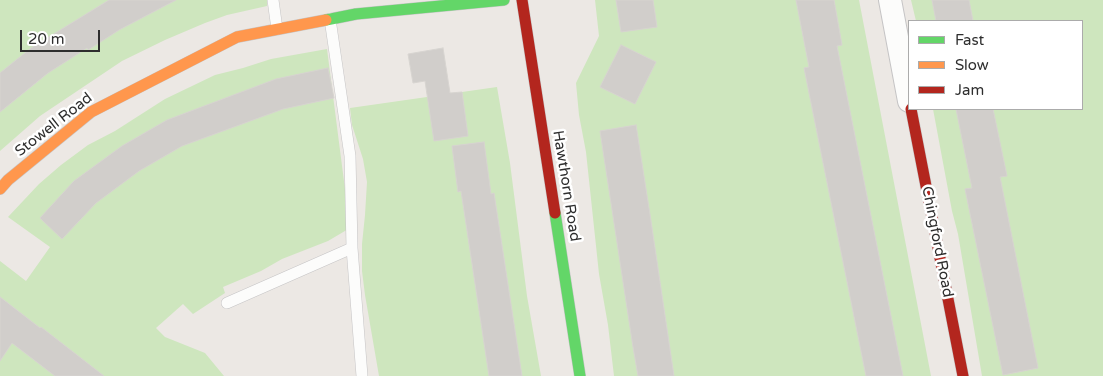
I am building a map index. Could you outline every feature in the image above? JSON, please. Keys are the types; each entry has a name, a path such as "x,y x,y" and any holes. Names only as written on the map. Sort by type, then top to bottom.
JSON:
{"street":[{"name":"Stowell Road","path":"3,181 91,112 237,37 356,14 504,0"},
{"name":"Hawthorn Road","path":"522,0 580,376"},
{"path":"890,0 908,96"},
{"name":"Chingford Road","path":"911,110 962,376"}],"lane":[{"path":"273,0 277,29"},
{"path":"330,19 350,156 352,248 362,376"},
{"path":"227,303 352,248"}],"green space":[{"path":"0,0 267,0 267,6 227,15 205,23 122,61 40,116 0,151"},
{"path":"595,0 859,0 931,376 614,376 599,274 586,152 579,115 576,83 599,36"},
{"path":"911,0 1103,0 1103,376 982,376 958,234 933,110 1083,110 1083,20 916,20"},
{"path":"327,49 350,228 328,241 282,259 261,271 223,287 225,293 193,314 183,304 156,328 165,337 205,353 224,376 0,376 0,261 26,281 50,247 8,217 39,184 88,145 115,131 165,99 215,75 271,59"},
{"path":"497,87 510,163 527,296 541,376 379,376 362,271 362,244 367,182 363,159 352,125 350,108"}],"building":[{"path":"109,0 176,0 119,30 88,50 87,48 48,73 0,112 0,73 31,48"},
{"path":"616,0 653,0 657,27 621,32"},
{"path":"796,0 834,0 842,45 837,46 903,376 866,376 804,68 809,67"},
{"path":"932,0 969,0 973,20 936,20"},
{"path":"621,45 656,62 635,104 600,87"},
{"path":"443,48 450,93 462,92 468,136 434,141 425,81 413,83 408,54"},
{"path":"328,68 334,98 283,109 182,146 139,171 96,203 62,239 40,218 74,181 122,146 167,120 276,79"},
{"path":"956,110 993,110 1007,176 1000,177 1038,368 1003,375 965,189 972,188"},
{"path":"636,125 674,376 638,376 600,131"},
{"path":"484,142 491,194 494,193 522,376 489,376 461,191 458,192 452,146"},
{"path":"0,297 104,376 55,376 12,343 0,361"}],"traffic: fast":[{"path":"326,20 356,14 504,0"},
{"path":"555,213 580,376"}],"traffic: slow":[{"path":"0,189 8,180 91,112 237,37 326,20"}],"traffic: jam":[{"path":"522,0 555,213"},
{"path":"911,110 963,376"}]}
